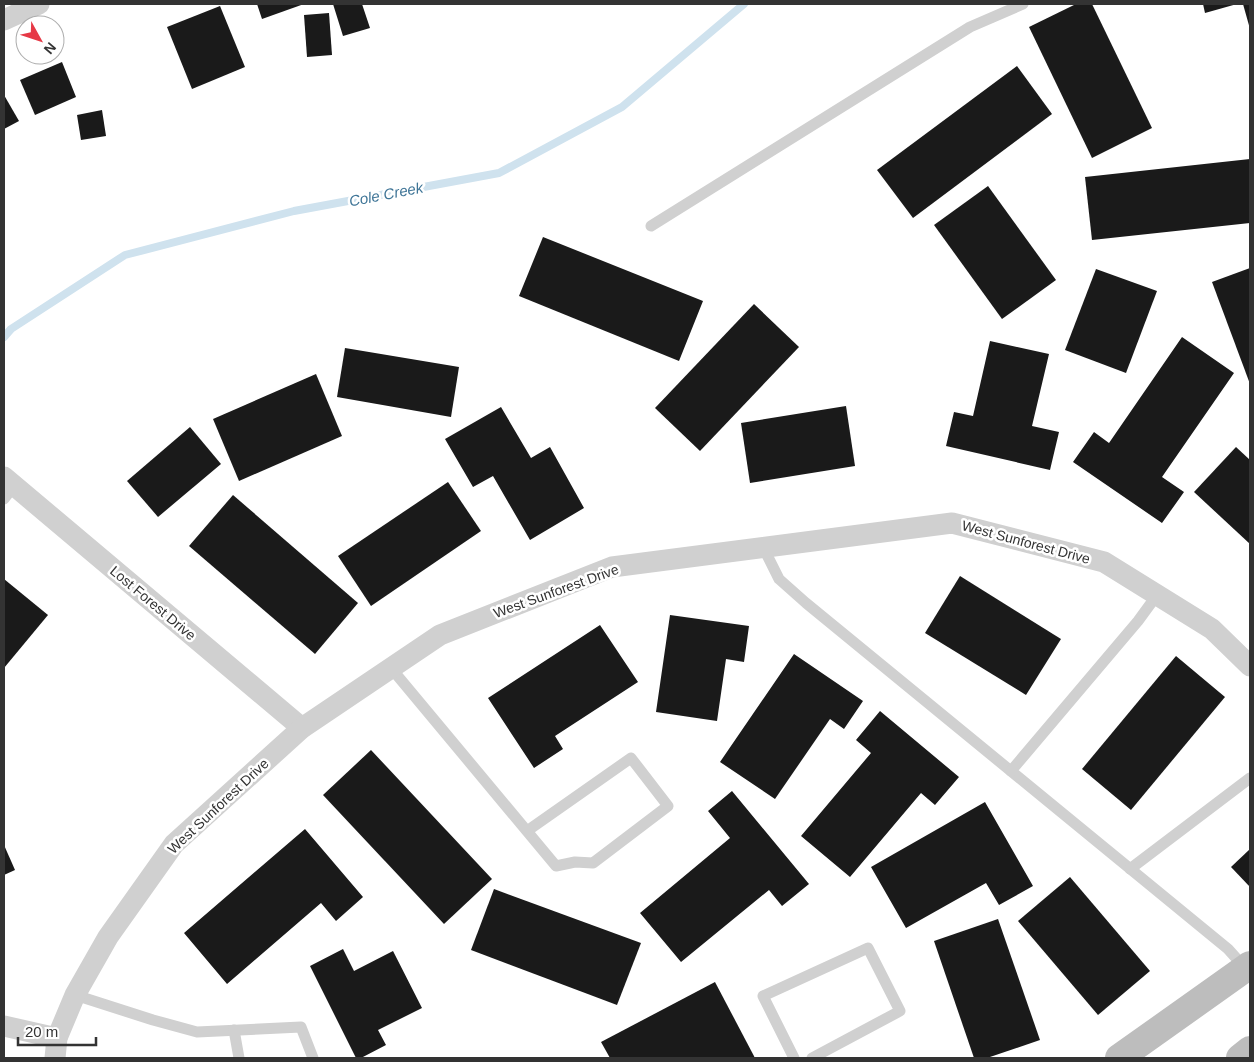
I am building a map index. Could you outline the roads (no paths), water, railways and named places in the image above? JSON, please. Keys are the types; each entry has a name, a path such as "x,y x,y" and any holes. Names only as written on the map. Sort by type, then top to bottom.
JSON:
{"main road":[{"path":"1119,1058 1248,967"},
{"path":"1240,1058 1250,1050"}],"street":[{"path":"4,20 39,4"},
{"name":"Lost Forest Drive","path":"7,488 302,728"},
{"name":"West Sunforest Drive","path":"56,1048 75,995 108,937 174,844 302,728 440,636 612,567 952,523 1104,562 1212,629 1250,666"},
{"path":"4,1026 56,1048"}],"lane":[{"path":"651,226 970,27 1023,4"},
{"path":"763,547 779,579 806,603 1248,967"},
{"path":"1011,771 1138,621 1157,595"},
{"path":"391,668 526,831 556,866 575,862 593,863 668,806 630,758 526,831"},
{"path":"1130,869 1250,778"},
{"path":"794,1058 763,996 868,948 900,1011 812,1058"},
{"path":"75,995 197,1032 301,1027 314,1058"},
{"path":"234,1030 239,1058"}],"waterway":[{"name":"Cole Creek","path":"4,337 11,329 125,255 294,211 499,173 622,107 744,4"}]}
